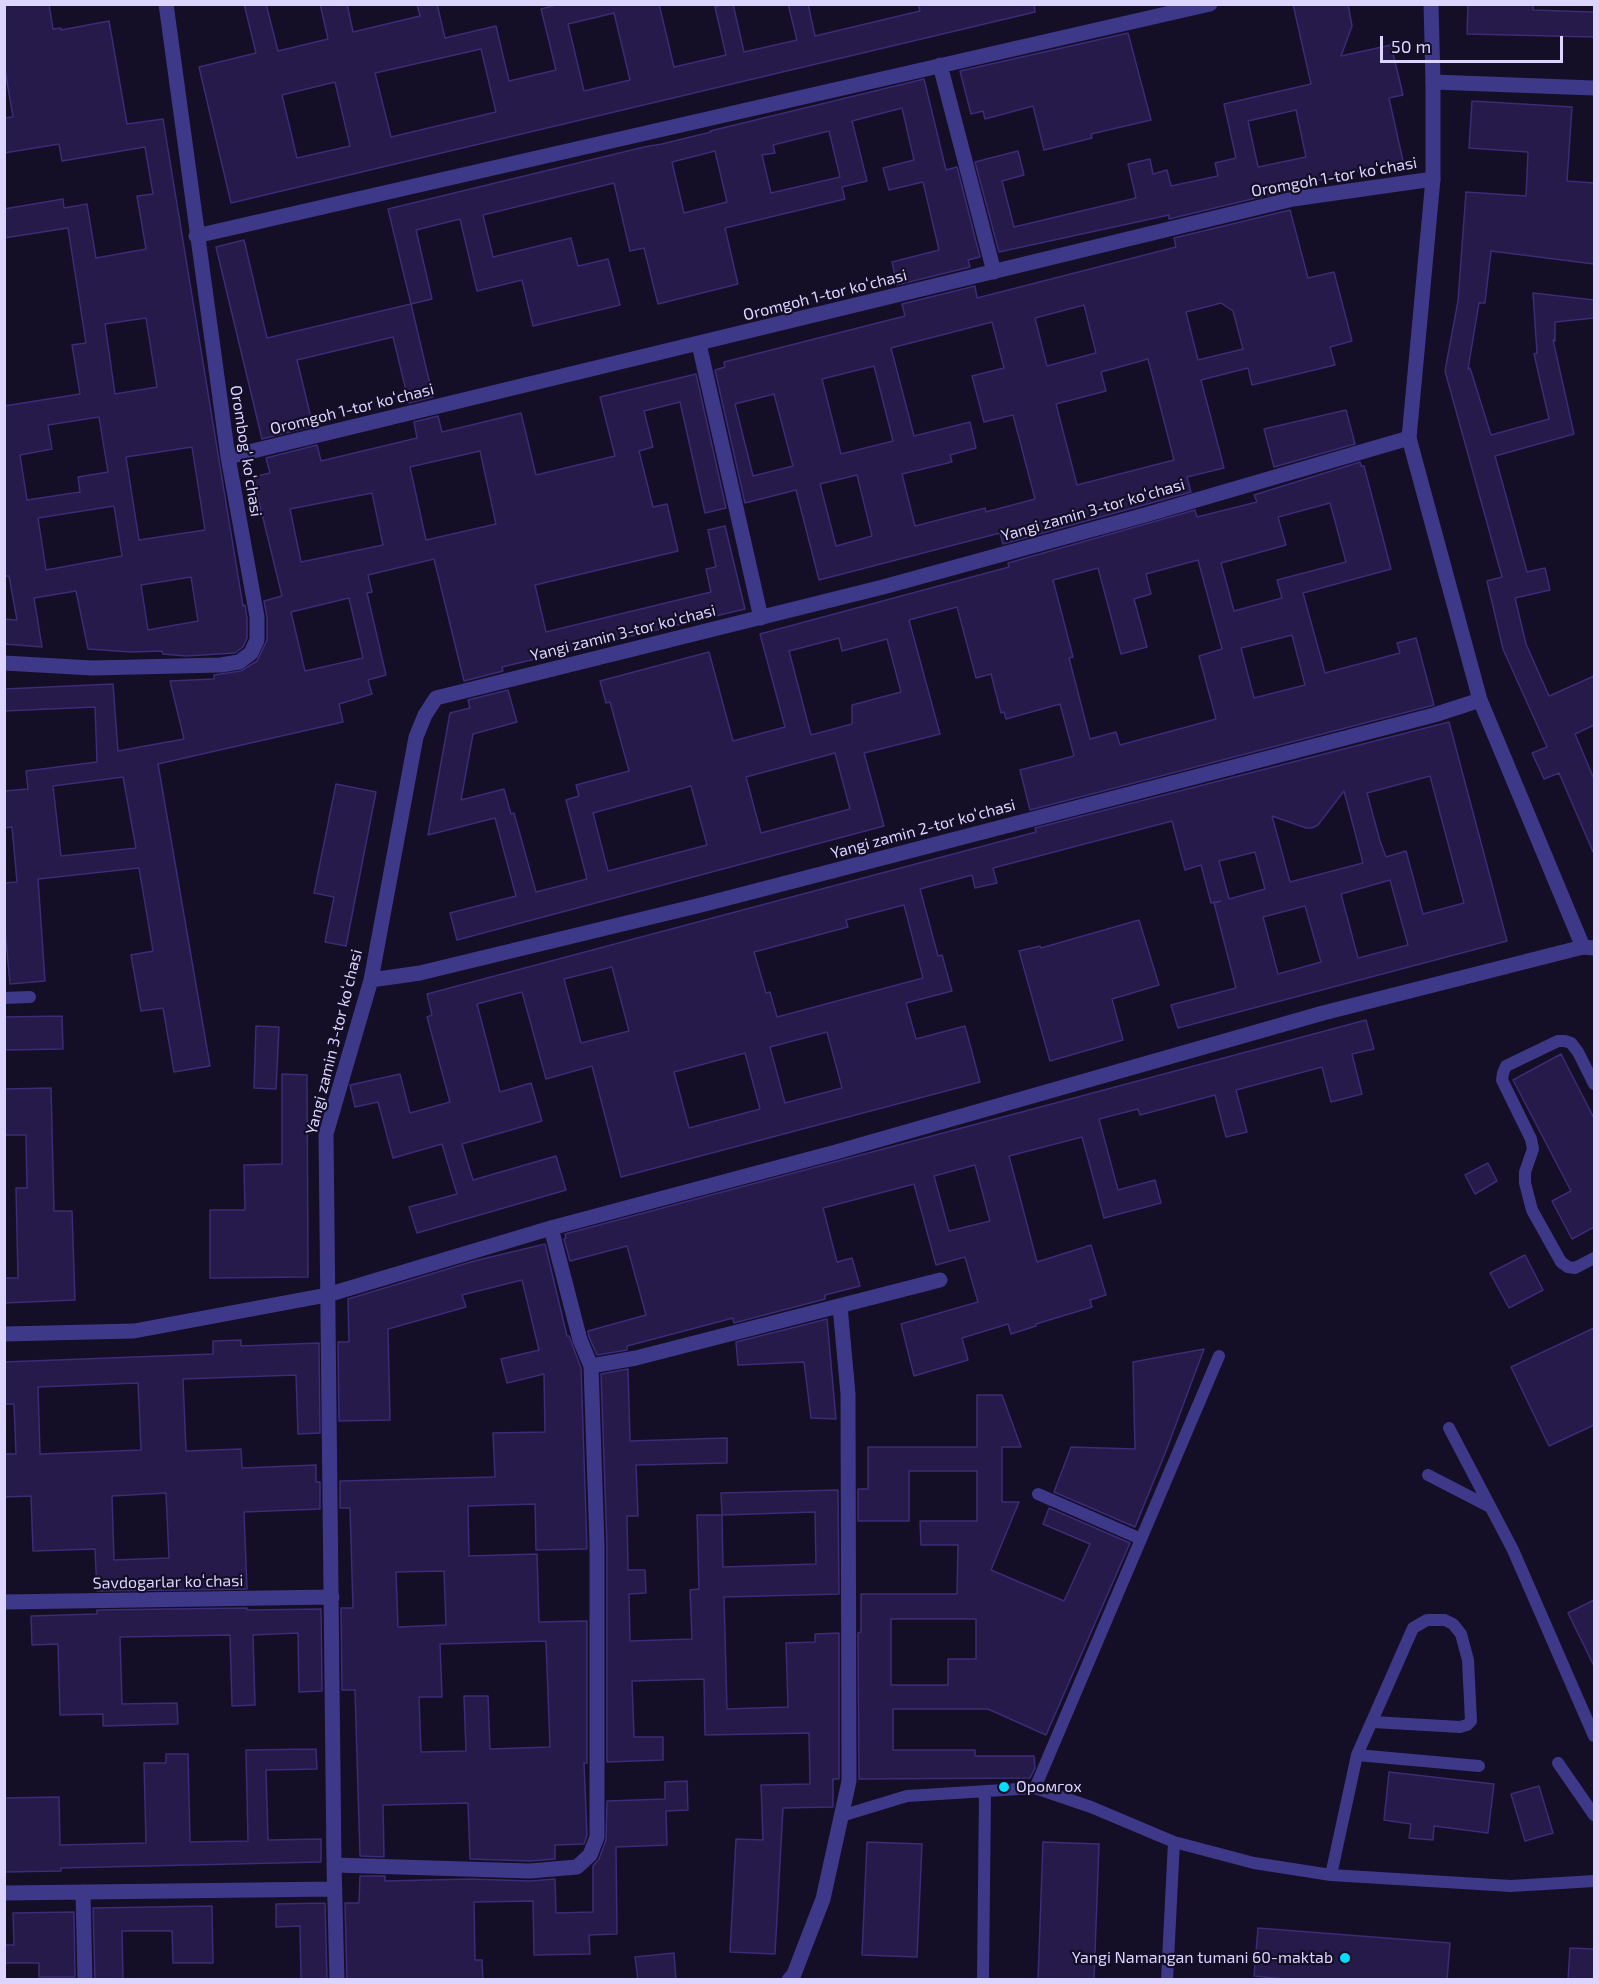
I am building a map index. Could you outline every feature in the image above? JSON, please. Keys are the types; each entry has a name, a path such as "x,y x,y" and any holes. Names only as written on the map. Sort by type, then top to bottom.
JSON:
{"street":[{"name":"Orombogʻ koʻchasi","path":"4,663 92,668 221,665 239,662 251,653 257,640 257,617 228,457 166,4"},
{"path":"196,236 1210,4"},
{"path":"4,1334 134,1331 327,1295 551,1228 848,1149 1323,1013 1589,947 1480,700 1409,438 1433,178 1431,4"},
{"path":"940,65 994,272"},
{"path":"1433,82 1594,88"},
{"name":"Oromgoh 1-tor koʻchasi","path":"228,457 1293,199 1433,178"},
{"path":"699,344 760,618"},
{"name":"Yangi zamin 3-tor koʻchasi","path":"327,1295 326,1134 371,980 416,737 425,715 436,698 883,587 1409,438"},
{"name":"Yangi zamin 2-tor koʻchasi","path":"371,980 420,973 705,904 1434,715 1480,700"},
{"path":"334,1865 530,1871 577,1867 590,1855 597,1837 597,1545 591,1366 580,1340 551,1228"},
{"path":"591,1366 636,1358 940,1280"},
{"path":"327,1295 337,1980"},
{"path":"789,1980 794,1974 823,1899 849,1781 848,1394 840,1306"},
{"name":"Savdogarlar koʻchasi","path":"4,1602 332,1597"},
{"path":"4,1893 335,1889"},
{"path":"83,1892 85,1980"}],"lane":[{"path":"4,998 30,997"},
{"path":"1594,1084 1578,1052 1571,1043 1565,1041 1558,1041 1506,1066 1502,1080 1531,1138 1533,1149 1525,1172 1525,1183 1532,1210 1561,1262 1568,1267 1575,1268 1594,1258"},
{"path":"1035,1788 1219,1356"},
{"path":"1449,1428 1513,1550 1594,1736"},
{"path":"1428,1475 1490,1507"},
{"path":"1038,1494 1141,1539"},
{"path":"1331,1875 1357,1755 1413,1629 1427,1620 1445,1620 1454,1624 1461,1634 1468,1660 1471,1721 1460,1727 1373,1722"},
{"path":"1357,1755 1479,1766"},
{"path":"1558,1763 1594,1815"},
{"path":"841,1816 907,1796 1035,1788 1091,1807 1174,1842 1254,1863 1331,1875 1511,1886 1594,1881"},
{"path":"983,1980 985,1792"},
{"path":"1167,1980 1174,1842"}],"building":[{"path":"4,4 49,4 53,29 61,28 61,30 109,21 127,124 163,119 243,606 245,605 247,618 247,638 243,647 235,653 186,656 163,654 162,651 130,652 88,649 76,591 34,598 42,647 4,644 4,619 17,620 9,576 4,576 4,406 80,394 72,345 86,343 68,228 4,238 4,209 63,199 64,208 87,204 96,258 146,249 137,196 153,194 145,147 62,161 59,144 4,153 4,118 13,117 4,64","holes":["146,318 157,387 115,394 105,324","99,417 108,472 78,477 80,492 27,500 20,455 52,449 48,425","192,447 205,530 139,540 126,457","114,506 122,556 46,570 38,518","191,577 198,621 148,630 141,585"]},
{"path":"244,4 266,4 278,51 328,39 320,4 347,4 353,32 420,16 417,4 437,4 445,38 496,26 509,81 556,70 541,9 560,4 659,4 674,67 726,55 715,7 724,4 733,4 744,52 797,40 788,4 808,4 815,36 920,11 918,4 1034,4 1035,12 231,203 199,67 256,53","holes":["614,13 630,80 584,91 568,24","481,49 496,112 391,137 375,73","335,82 350,146 297,158 282,95"]},
{"path":"1293,4 1348,4 1352,26 1341,56 1391,45 1403,95 1389,98 1403,161 1285,188 1285,191 1169,219 1169,215 999,252 975,162 1018,151 1024,175 1002,181 1014,227 1136,198 1128,164 1150,159 1153,174 1167,170 1171,186 1218,176 1215,163 1236,158 1224,104 1311,84","holes":["1296,110 1306,157 1258,167 1248,121"]},
{"path":"1468,4 1533,4 1533,10 1594,12 1594,37 1467,34"},
{"path":"1128,33 1151,120 1091,134 1092,138 1044,150 1033,106 985,119 983,111 971,114 960,71"},
{"path":"924,79 946,170 957,167 980,257 968,260 970,267 897,285 892,262 939,250 923,182 889,190 883,168 914,160 902,108 852,121 867,181 842,187 845,199 725,228 738,284 658,304 644,248 630,251 614,183 483,215 493,257 571,238 578,266 608,259 620,305 533,326 522,280 477,291 460,219 416,230 432,299 411,304 388,209","holes":["829,131 840,177 771,193 762,155 775,153 773,145","715,151 727,202 684,213 672,162"]},
{"path":"1472,101 1572,107 1567,181 1594,183 1594,264 1491,251 1485,303 1479,303 1468,369 1470,368 1491,435 1549,419 1534,354 1537,353 1533,293 1594,300 1594,318 1555,322 1555,341 1553,340 1574,434 1495,456 1527,572 1545,568 1550,590 1515,598 1526,644 1549,696 1594,676 1594,725 1575,734 1594,779 1594,854 1559,773 1544,779 1532,753 1547,747 1503,649 1487,581 1502,577 1445,371 1458,301 1466,192 1526,196 1528,152 1469,148"},
{"path":"1290,210 1308,278 1334,272 1352,341 1330,347 1335,365 1252,385 1248,368 1201,380 1224,468 1187,477 1191,492 1003,544 1000,533 819,580 796,490 745,503 715,370 725,367 724,362 905,316 902,304 975,286 977,298 1176,247 1174,238","holes":["1221,303 1233,311 1243,349 1198,360 1186,312","1084,305 1096,353 1047,366 1035,318","992,322 1004,368 972,376 984,422 1013,415 1035,499 986,512 985,508 915,526 902,474 952,462 950,455 976,448 970,422 914,436 891,348","1148,359 1174,460 1077,485 1056,404 1106,391 1101,372","874,366 893,441 841,454 822,379","774,394 793,466 753,476 735,404","857,475 872,536 836,546 820,484"]},
{"path":"244,240 267,338 411,304 433,397 409,403 393,337 297,360 313,426 262,439 216,247"},
{"path":"696,374 726,508 705,513 680,402 644,411 653,447 639,451 653,507 667,504 678,551 535,585 546,632 711,592 706,569 716,567 708,530 725,526 745,609 502,667 503,671 464,681 434,559 368,575 372,592 367,593 386,675 368,680 372,694 339,704 343,722 158,764 210,1066 174,1072 163,1008 141,1011 131,955 153,951 139,868 38,879 45,981 10,984 4,919 4,883 17,882 12,827 4,828 4,791 28,789 26,771 97,762 95,707 4,711 4,689 113,684 118,751 184,739 170,681 214,679 214,675 241,671 257,661 267,640 264,601 282,596 253,477 270,473 266,458 317,445 321,461 417,438 414,422 438,416 442,432 521,413 536,475 615,456 600,397","holes":["480,451 496,524 426,540 410,467","372,493 383,545 301,562 290,509","349,598 363,658 305,671 291,612","123,777 136,848 61,856 53,786"]},
{"path":"1346,410 1355,444 1274,467 1264,429"},
{"path":"1360,462 1361,466 1364,466 1391,569 1303,593 1325,673 1400,653 1397,643 1416,638 1434,705 1030,810 1020,770 1074,756 1060,704 1006,719 1004,712 1001,713 991,674 976,678 957,607 909,620 940,734 864,753 884,826 457,940 450,913 516,896 495,818 428,835 450,713 470,708 468,700 508,690 517,722 473,734 461,800 504,789 511,814 514,813 536,892 587,879 566,800 579,796 576,785 629,771 610,702 606,703 600,681 709,652 733,741 785,727 760,634 1009,567 1008,563 1195,510 1197,517 1257,502 1254,495","holes":["1330,503 1346,562 1277,580 1282,598 1234,611 1221,563 1286,545 1278,517","1198,560 1222,649 1199,656 1216,719 1120,745 1116,732 1090,739 1069,658 1073,657 1053,580 1098,568 1121,654 1147,647 1134,599 1151,594 1146,574","1292,635 1305,685 1254,698 1241,648","839,638 842,651 887,639 901,692 852,705 852,724 811,735 789,651","835,753 850,809 761,833 746,777","691,786 707,845 608,871 593,813"]},
{"path":"1449,722 1507,941 1178,1028 1171,1005 1236,988 1214,903 1221,901 1211,903 1201,865 1185,870 1172,821 993,868 997,883 975,888 972,875 920,889 938,956 942,955 952,991 906,1003 916,1039 965,1026 980,1082 621,1177 592,1066 546,1079 522,992 477,1004 500,1092 531,1083 542,1121 462,1144 473,1180 556,1156 566,1190 417,1233 409,1207 457,1194 442,1144 393,1158 378,1102 355,1107 350,1085 400,1074 410,1113 450,1102 427,1017 432,1015 427,994 1036,832 1035,828","holes":["1430,776 1464,903 1423,914 1406,851 1386,857 1367,793","1344,791 1363,863 1290,882 1272,816 1312,828 1318,825","1255,852 1265,889 1229,899 1219,861","1390,880 1408,945 1358,958 1341,894","904,905 923,978 777,1017 770,992 766,993 754,952 848,927 846,920","1305,906 1321,962 1278,974 1263,917","612,967 629,1031 581,1043 564,979","827,1032 842,1088 785,1103 770,1047","745,1053 760,1109 689,1128 674,1072"]},
{"path":"336,784 376,792 346,946 325,942 334,897 314,893"},
{"path":"1139,920 1159,985 1112,999 1123,1040 1050,1061 1019,951 1040,946 1041,948"},
{"path":"62,1016 63,1049 4,1050 4,1017"},
{"path":"1366,1020 1374,1049 1352,1054 1362,1094 1331,1102 1322,1067 1236,1090 1247,1132 1226,1137 1215,1095 1140,1115 1138,1109 1099,1119 1118,1190 1155,1180 1161,1203 1104,1218 1082,1137 1009,1156 1037,1262 1091,1245 1106,1295 1090,1300 1092,1307 1011,1334 1008,1324 962,1338 968,1360 914,1376 901,1324 978,1302 965,1257 936,1265 914,1184 823,1208 837,1262 852,1258 860,1286 825,1295 825,1299 734,1323 733,1318 627,1346 627,1350 597,1355 588,1331 646,1315 627,1246 570,1261 564,1239 565,1234","holes":["975,1165 990,1221 949,1231 934,1176"]},
{"path":"256,1026 279,1027 276,1089 254,1088"},
{"path":"1561,1054 1594,1118 1594,1227 1572,1239 1552,1201 1571,1191 1513,1080"},
{"path":"282,1074 307,1075 308,1277 210,1278 210,1210 245,1210 244,1165 282,1164"},
{"path":"51,1088 54,1211 72,1211 75,1300 4,1303 4,1278 18,1278 16,1188 27,1188 26,1135 4,1135 4,1089"},
{"path":"1488,1163 1497,1181 1475,1194 1465,1175"},
{"path":"545,1244 567,1336 569,1336 581,1368 587,1549 536,1550 535,1504 468,1506 469,1556 537,1554 539,1622 587,1621 587,1763 584,1763 587,1835 584,1844 555,1845 555,1859 530,1861 470,1859 468,1803 383,1805 384,1857 360,1856 355,1690 342,1690 341,1608 353,1608 350,1508 340,1508 340,1481 495,1477 493,1433 545,1432 544,1374 507,1383 501,1359 539,1350 522,1280 462,1295 466,1307 388,1329 390,1420 339,1421 338,1342 349,1342 348,1299 474,1261","holes":["444,1571 446,1625 398,1627 396,1572","546,1641 550,1747 490,1749 488,1696 464,1696 466,1751 421,1752 419,1697 442,1697 440,1644"]},
{"path":"1525,1255 1543,1290 1509,1308 1490,1273"},
{"path":"827,1319 836,1419 811,1418 804,1362 738,1365 736,1342"},
{"path":"1594,1328 1594,1425 1549,1446 1511,1367"},
{"path":"241,1340 241,1346 319,1343 320,1433 298,1434 296,1375 183,1379 186,1451 241,1449 242,1468 316,1465 316,1482 320,1482 320,1509 244,1512 247,1589 97,1591 95,1549 33,1551 31,1496 4,1497 4,1454 16,1454 14,1404 4,1404 4,1362 213,1354 213,1341","holes":["138,1383 141,1450 40,1454 38,1387","166,1493 169,1558 114,1560 112,1496"]},
{"path":"1204,1349 1135,1527 1054,1492 1071,1447 1135,1449 1133,1362"},
{"path":"628,1369 630,1441 727,1438 727,1463 636,1465 638,1516 627,1516 628,1570 645,1570 646,1593 629,1594 630,1641 692,1639 690,1590 699,1589 697,1515 722,1515 721,1493 838,1490 839,1594 724,1597 727,1709 788,1707 786,1643 815,1642 815,1634 839,1633 839,1779 833,1779 833,1807 783,1808 775,1954 730,1952 736,1839 763,1840 761,1785 810,1784 809,1733 705,1735 704,1679 632,1681 634,1737 663,1737 663,1760 607,1762 607,1545 601,1374","holes":["815,1512 816,1564 723,1567 722,1515"]},
{"path":"977,1395 1002,1395 1021,1447 1002,1447 1002,1502 1019,1502 991,1570 1064,1601 1090,1544 1043,1524 1049,1508 1130,1543 1046,1735 988,1709 893,1709 893,1750 975,1750 975,1756 1034,1756 1035,1768 1030,1778 859,1779 858,1633 861,1632 861,1594 957,1594 958,1545 921,1545 920,1521 977,1521 977,1471 909,1471 909,1521 858,1521 858,1489 868,1489 868,1447 977,1447","holes":["891,1619 976,1619 976,1659 948,1659 948,1685 891,1685"]},
{"path":"1594,1600 1594,1666 1568,1613"},
{"path":"247,1608 247,1610 321,1609 322,1691 299,1692 298,1633 253,1635 255,1705 232,1706 230,1635 120,1637 122,1704 177,1703 178,1724 103,1726 103,1714 60,1715 58,1644 32,1645 31,1616 97,1614 97,1610"},
{"path":"316,1749 317,1769 266,1770 268,1840 321,1839 321,1862 61,1868 61,1871 4,1872 4,1798 59,1797 60,1845 146,1843 144,1763 166,1763 166,1754 188,1754 190,1842 248,1841 246,1750"},
{"path":"1389,1772 1494,1784 1488,1833 1434,1826 1433,1840 1409,1838 1411,1824 1384,1820"},
{"path":"687,1781 688,1810 666,1811 667,1845 616,1847 617,1934 589,1935 590,1954 534,1955 533,1901 474,1902 475,1960 482,1960 483,1980 347,1980 345,1903 359,1903 360,1876 385,1876 385,1881 555,1879 556,1913 593,1912 593,1866 599,1859 606,1840 607,1801 665,1799 665,1782"},
{"path":"1539,1786 1553,1833 1525,1841 1511,1794"},
{"path":"867,1842 922,1844 917,1957 862,1955"},
{"path":"1043,1842 1099,1844 1094,1980 1038,1980"},
{"path":"325,1903 327,1980 301,1980 300,1926 276,1927 276,1904"},
{"path":"212,1906 213,1963 173,1963 172,1931 122,1931 123,1980 95,1980 93,1908"},
{"path":"74,1912 75,1977 39,1977 39,1963 4,1963 4,1945 14,1945 13,1913"},
{"path":"1258,1928 1450,1943 1447,1980 1294,1980 1254,1976"},
{"path":"1570,1948 1594,1949 1594,1980 1568,1980"},
{"path":"674,1953 676,1980 638,1980 635,1957"}],"place":[{"name":"Оромгох","path":"1004,1787"},
{"name":"Yangi Namangan tumani 60-maktab","path":"1345,1958"}]}
